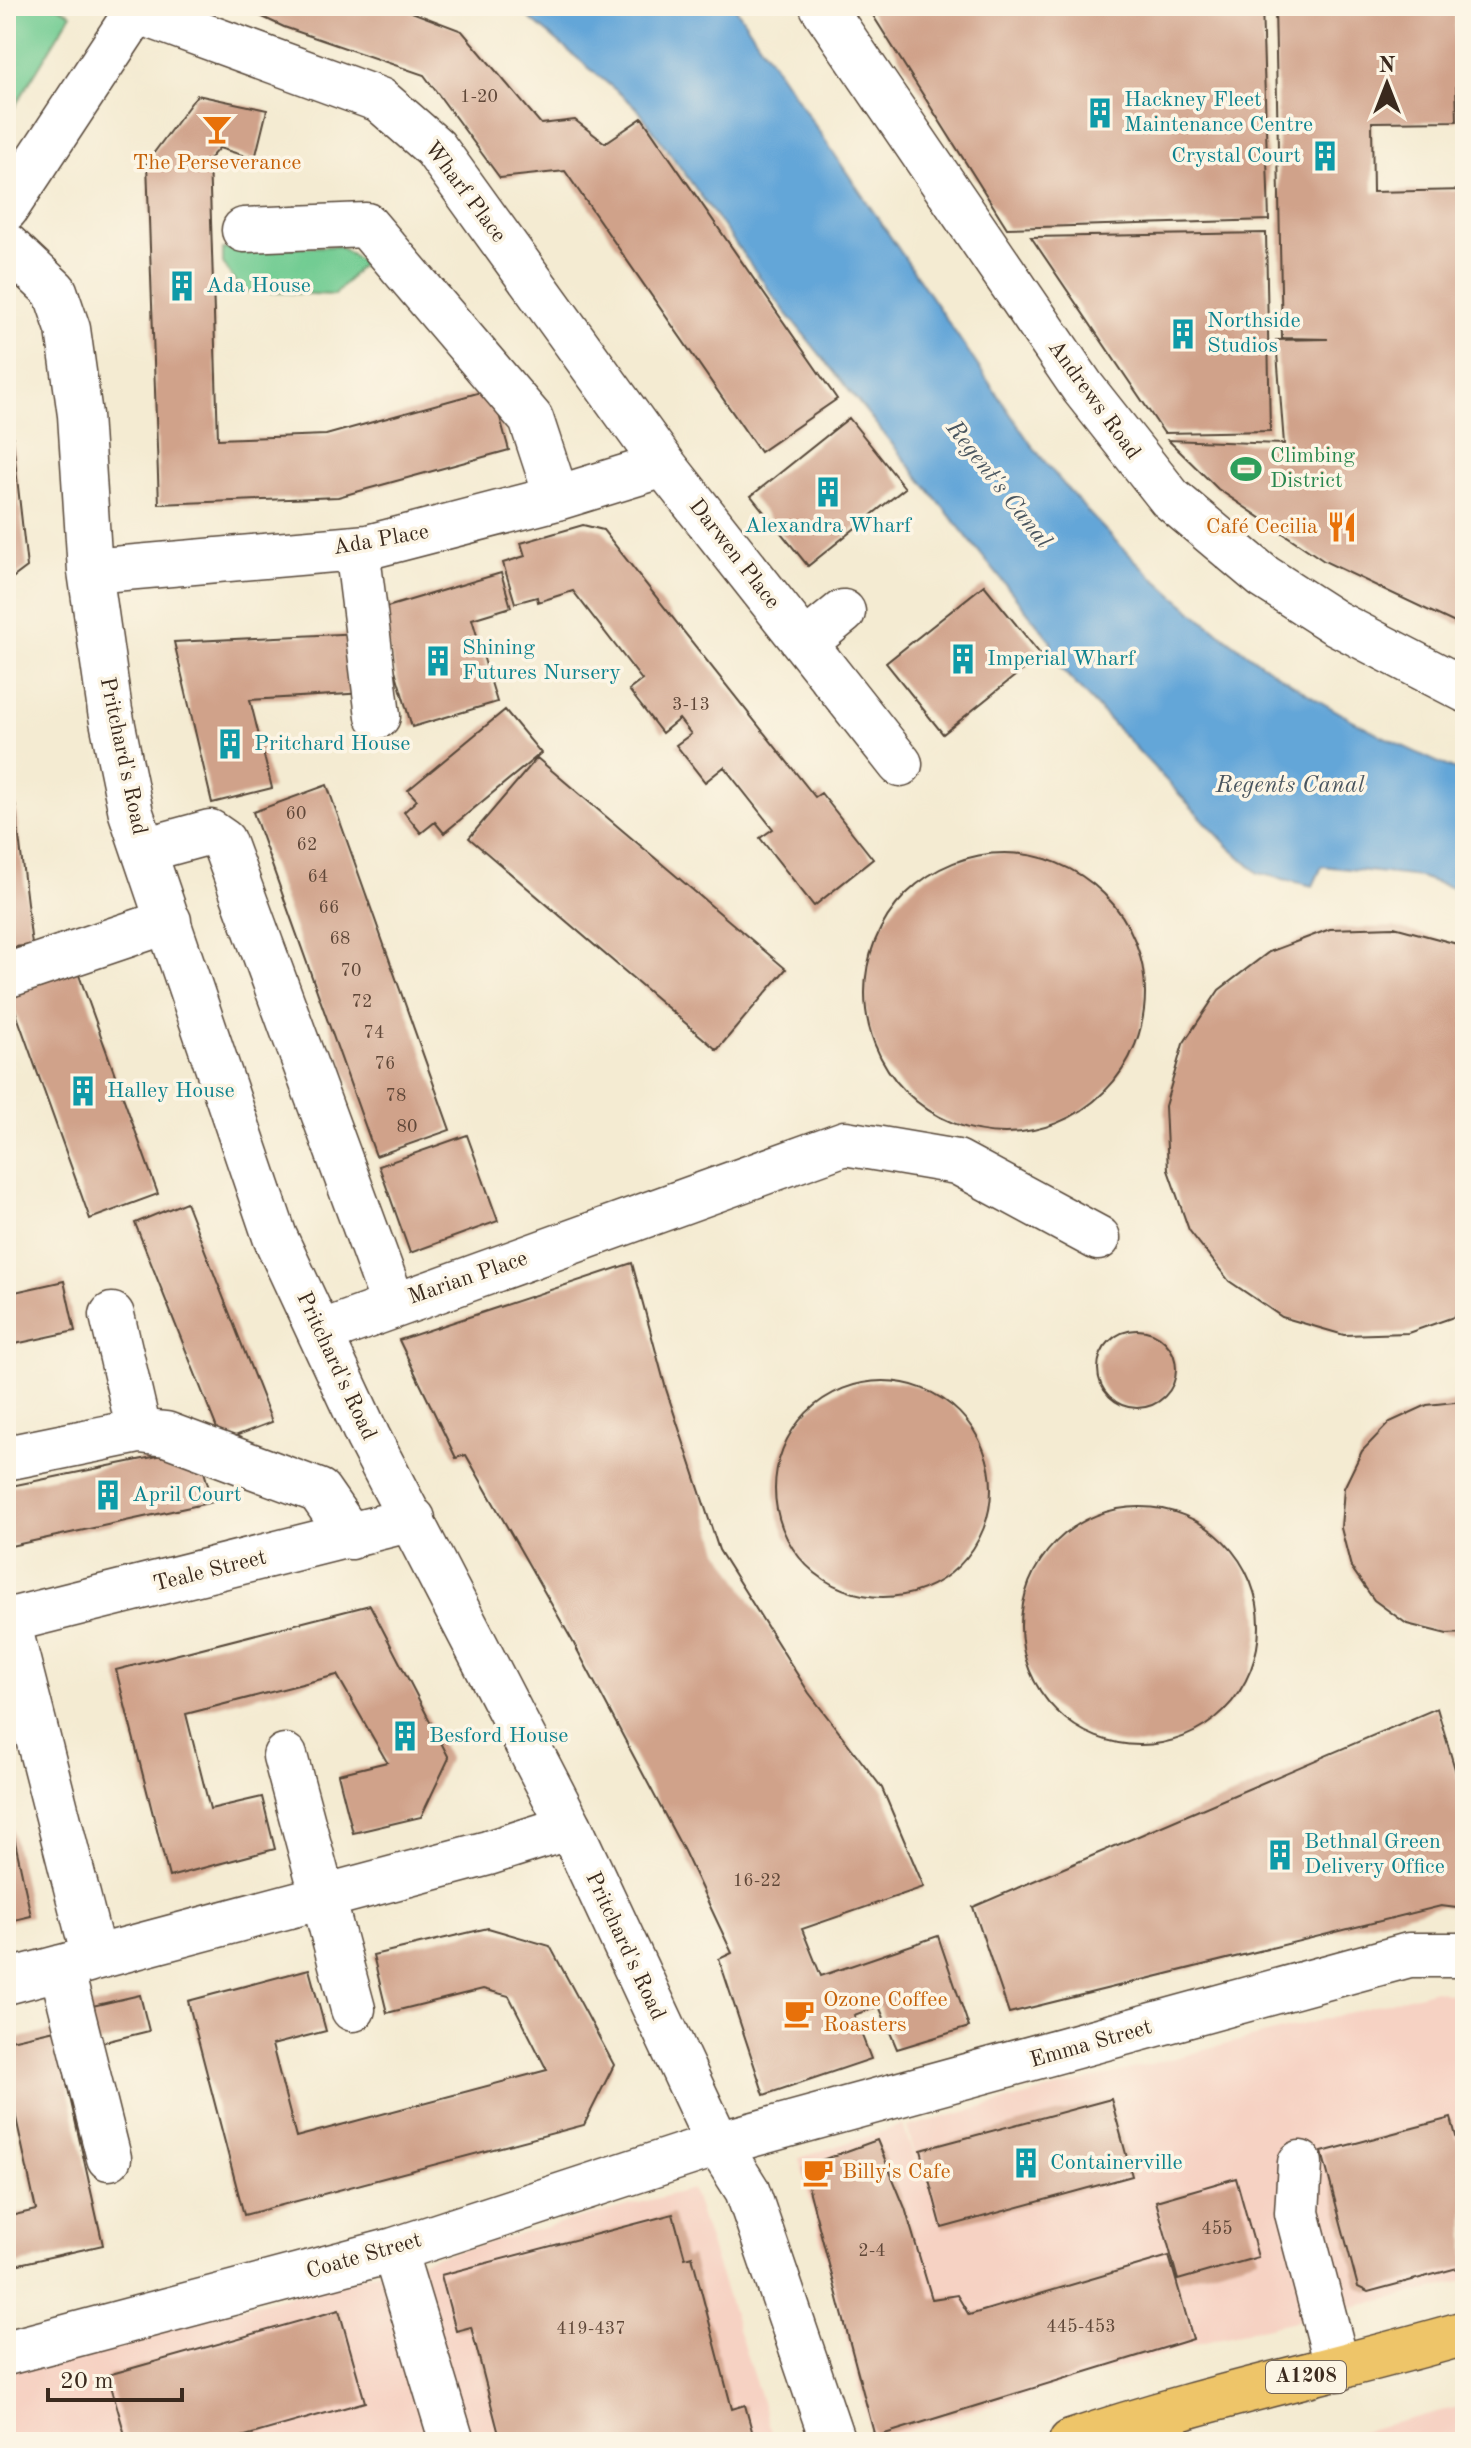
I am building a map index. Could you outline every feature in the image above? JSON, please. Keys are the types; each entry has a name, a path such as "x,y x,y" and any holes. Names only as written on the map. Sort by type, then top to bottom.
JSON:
{"main road":[{"name":"A1208","path":"1071,2442 1150,2429 1338,2369 1465,2333"}],"street":[{"name":"Andrews Road","path":"822,6 1083,388 1170,498 1205,531 1276,585 1334,622 1465,690"},
{"path":"6,209 138,9"},
{"name":"Wharf Place","path":"138,9 380,100 410,124 435,148 672,475"},
{"path":"244,230 366,225 531,419 557,498"},
{"name":"Pritchard's Road","path":"6,245 55,291 68,329 80,415 90,571 110,711 131,813 275,1237 368,1437 570,1827 718,2144 747,2190 833,2442"},
{"name":"Ada Place","path":"90,571 357,548 557,498 672,475"},
{"name":"Darwen Place","path":"672,475 900,764"},
{"path":"357,548 378,716"},
{"path":"805,643 843,612"},
{"path":"144,850 210,832 223,841 393,1303"},
{"path":"6,976 169,921"},
{"name":"Marian Place","path":"320,1333 393,1303 618,1227 845,1143 957,1162 1098,1238"},
{"path":"112,1315 139,1431"},
{"path":"6,1458 139,1431 166,1434 319,1491 351,1537"},
{"name":"Teale Street","path":"7,1621 413,1519"},
{"path":"7,1621 78,1963 109,2158"},
{"path":"285,1756 353,2009"},
{"path":"6,1982 570,1827"},
{"name":"Emma Street","path":"718,2144 1409,1955 1465,1955"},
{"name":"Coate Street","path":"6,2353 394,2250 718,2144"},
{"path":"1300,2163 1297,2213 1338,2369"},
{"path":"394,2250 452,2442"}],"shaded area":[{"path":"1436,1990 1465,1998 1465,2281 1196,2344 873,2441 799,2158 903,2125 926,2193 907,2127"},
{"path":"692,2189 775,2442 6,2442 6,2363 127,2338"},
{"path":"1465,2405 1465,2442 1320,2442"}],"green space":[{"path":"6,6 57,6 71,14 6,121"},
{"path":"339,246 363,263 335,295 241,291 223,263 223,249"}],"water":[{"name":"Regents Canal","path":"515,6 734,6 1030,443 1122,547 1172,594 1281,677 1340,713 1465,774 1465,892 1420,877 1322,866 1313,886 1258,873 1228,846 1051,658 1051,641 780,305 637,108"}],"building":[{"path":"239,6 396,6 462,31 541,124 575,120 605,143 642,118 837,399 760,452 565,171 500,178 424,75 284,27"},
{"name":"Hackney Fleet Maintenance Centre","path":"867,6 1262,6 1269,220 1007,228"},
{"path":"1275,6 1454,6 1457,121 1372,122 1373,192 1465,190 1465,624 1457,624 1324,561 1218,489 1168,440 1284,444 1276,340 1328,339 1282,338"},
{"name":"Ada House","path":"197,95 267,110 255,159 219,148 209,159 218,439 326,435 492,389 509,450 338,497 159,504 147,162"},
{"name":"Northside Studios","path":"1266,233 1270,431 1164,433 1031,237"},
{"path":"6,405 9,406 27,567 11,579 6,572"},
{"name":"Alexandra Wharf","path":"849,418 905,488 808,566 751,496"},
{"path":"583,525 603,530 815,797 821,793 873,859 814,906 760,838 773,829 724,767 705,782 676,745 691,734 679,719 662,733 629,690 642,680 573,591 538,602 537,597 515,603 503,563 525,556 521,543"},
{"name":"Shining Futures Nursery","path":"501,573 511,607 472,619 497,702 412,727 377,610"},
{"name":"Imperial Wharf","path":"984,585 1041,655 943,734 886,663"},
{"name":"Pritchard House","path":"361,633 365,693 250,700 272,788 212,803 174,642"},
{"path":"505,710 541,753 444,833 435,822 421,833 404,812 417,800 408,790"},
{"path":"537,758 786,969 717,1050 469,838"},
{"path":"327,785 450,1130 376,1156 253,812"},
{"path":"15,803 32,945 6,948 6,804"},
{"path":"1019,853 1071,869 1094,885 1113,904 1135,939 1143,966 1143,1020 1135,1047 1122,1071 1104,1092 1083,1110 1059,1123 1019,1133 991,1133 951,1123 927,1110 888,1071 875,1047 867,1020 865,979 875,939 888,915 927,876 951,863 978,855"},
{"path":"1394,927 1457,944 1465,950 1465,1313 1408,1333 1344,1335 1282,1317 1229,1281 1189,1230 1168,1170 1165,1106 1183,1044 1219,990 1269,952 1330,929"},
{"name":"Halley House","path":"75,964 158,1194 90,1219 7,988"},
{"path":"467,1135 498,1221 410,1253 379,1166"},
{"path":"186,1202 272,1422 222,1441 135,1223"},
{"path":"632,1263 666,1389 719,1550 809,1693 882,1788 924,1887 802,1929 821,1976 938,1936 969,2027 897,2049 879,2006 854,2015 871,2059 764,2095 719,1959 732,1953 684,1851 573,1642 466,1455 456,1458 399,1340"},
{"path":"64,1281 75,1331 6,1346 6,1294"},
{"path":"1137,1330 1152,1333 1169,1347 1176,1369 1173,1384 1159,1401 1137,1408 1122,1405 1105,1391 1098,1369 1101,1354 1115,1337"},
{"path":"883,1381 924,1389 943,1399 959,1413 973,1429 983,1448 991,1489 983,1530 973,1549 959,1565 943,1579 924,1589 883,1597 842,1589 823,1579 807,1565 793,1549 783,1530 775,1489 783,1448 793,1429 807,1413 823,1399 842,1389"},
{"path":"1464,1401 1465,1633 1447,1634 1407,1624 1374,1600 1351,1567 1341,1528 1344,1488 1362,1451 1390,1422 1427,1405"},
{"name":"April Court","path":"197,1448 213,1502 6,1547 6,1487"},
{"path":"1140,1507 1163,1509 1186,1516 1224,1542 1250,1580 1257,1603 1257,1649 1250,1672 1224,1710 1186,1736 1163,1743 1140,1745 1117,1743 1094,1736 1056,1710 1030,1672 1023,1649 1021,1626 1023,1603 1030,1580 1056,1542 1094,1516 1117,1509"},
{"name":"Besford House","path":"370,1605 449,1758 421,1817 353,1833 338,1774 387,1762 337,1675 186,1714 210,1809 262,1797 275,1849 169,1877 116,1670"},
{"name":"Bethnal Green Delivery Office","path":"1437,1708 1465,1803 1465,1909 1441,1906 1009,2013 973,1907"},
{"path":"6,1800 31,1916 6,1922"},
{"path":"488,1928 550,1946 614,2065 584,2125 244,2215 188,2001 309,1969 326,2031 272,2045 296,2137 547,2070 509,1996 483,1989 387,2013 373,1955"},
{"path":"140,1995 149,2031 96,2044 88,2007"},
{"path":"55,2030 103,2245 6,2267 6,2217 36,2210 13,2104 6,2106 6,2041"},
{"name":"Containerville","path":"1111,2099 1132,2176 942,2228 921,2150"},
{"path":"1451,2118 1457,2140 1465,2138 1465,2266 1368,2292 1358,2287 1322,2152"},
{"path":"877,2140 905,2208 932,2299 957,2295 969,2315 1169,2256 1193,2339 875,2437 803,2167"},
{"path":"1236,2178 1258,2257 1178,2280 1156,2201"},
{"path":"673,2214 685,2258 692,2256 732,2409 745,2405 755,2442 501,2442 471,2327 456,2331 441,2275"},
{"path":"339,2310 365,2402 224,2442 127,2442 108,2375"}],"place":[{"name":"Hackney Fleet Maintenance Centre","path":"1100,113"},
{"name":"The Perseverance","path":"217,129"},
{"name":"Crystal Court","path":"1325,156"},
{"name":"Ada House","path":"182,286"},
{"name":"Northside Studios","path":"1183,334"},
{"name":"Climbing District","path":"1246,469"},
{"name":"Alexandra Wharf","path":"828,492"},
{"name":"Café Cecilia","path":"1342,527"},
{"name":"Imperial Wharf","path":"963,659"},
{"name":"Shining Futures Nursery","path":"438,661"},
{"name":"Pritchard House","path":"230,744"},
{"name":"Halley House","path":"83,1091"},
{"name":"April Court","path":"108,1495"},
{"name":"Besford House","path":"405,1736"},
{"name":"Bethnal Green Delivery Office","path":"1280,1855"},
{"name":"Ozone Coffee Roasters","path":"799,2013"},
{"name":"Containerville","path":"1026,2163"},
{"name":"Billy's Cafe","path":"818,2172"}],"water label":[{"name":"Regent's Canal","path":"998,485"}]}
